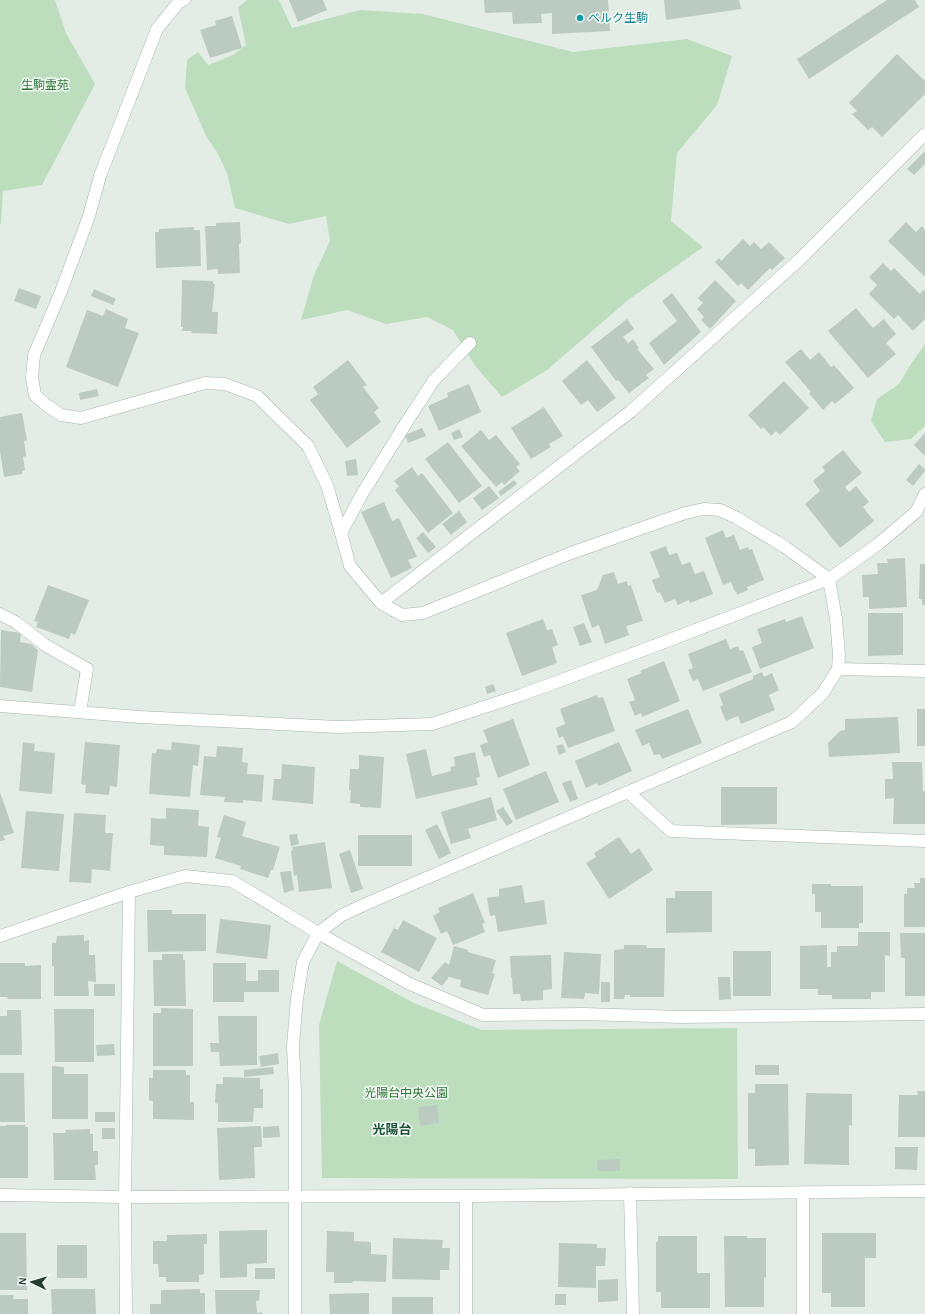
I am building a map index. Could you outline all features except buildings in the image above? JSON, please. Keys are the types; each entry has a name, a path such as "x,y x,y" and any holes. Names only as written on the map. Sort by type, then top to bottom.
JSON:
{"street":[{"path":"184,0 178,3 157,29 100,176 88,216 60,294 34,355 32,378 35,395 61,415 81,418 205,383 225,384 257,396 308,446 327,485 350,566 381,603 402,615 423,613 571,553 685,513 704,509 720,510 737,518 785,547 828,578 836,619 839,654 838,669 823,693 792,722 368,903 342,915 318,933 303,962 297,998 293,1046 295,1092 295,1314"},
{"path":"381,603 630,412 797,262 925,134"},
{"path":"341,533 362,494 434,380 470,343"},
{"path":"0,706 140,717 338,727 432,724 646,649 828,578 921,515 925,494"},
{"path":"0,614 17,623 45,645 87,669 80,712"},
{"path":"838,669 925,671"},
{"path":"628,792 671,831 925,841"},
{"path":"0,936 129,892 185,876 232,881 318,933 410,984 483,1015 584,1014 690,1017 925,1014"},
{"path":"126,1314 129,892"},
{"path":"0,1195 126,1197 466,1196 630,1193 925,1191"},
{"path":"630,1193 633,1314"},
{"path":"803,1193 803,1314"},
{"path":"466,1196 466,1314"}],"green space":[{"name":"生駒霊苑","path":"0,0 55,0 66,33 95,84 42,185 3,191 1,224 0,224"},
{"path":"247,0 279,0 292,28 360,10 423,14 573,52 687,39 732,56 717,105 677,153 671,221 703,247 628,300 547,370 502,397 476,367 453,330 427,317 386,324 347,310 301,320 314,275 330,241 326,216 289,224 235,208 227,173 217,152 207,138 185,88 187,60 198,52 208,65 233,55 246,45 238,8"},
{"path":"925,344 925,426 911,439 885,442 871,421 877,399 899,384"},
{"name":"光陽台中央公園","path":"337,961 414,1003 482,1030 737,1028 738,1179 322,1178 319,1025"}],"place":[{"name":"ベルク生駒","path":"580,18"}],"district":[{"name":"光陽台","path":"392,1130"}]}
